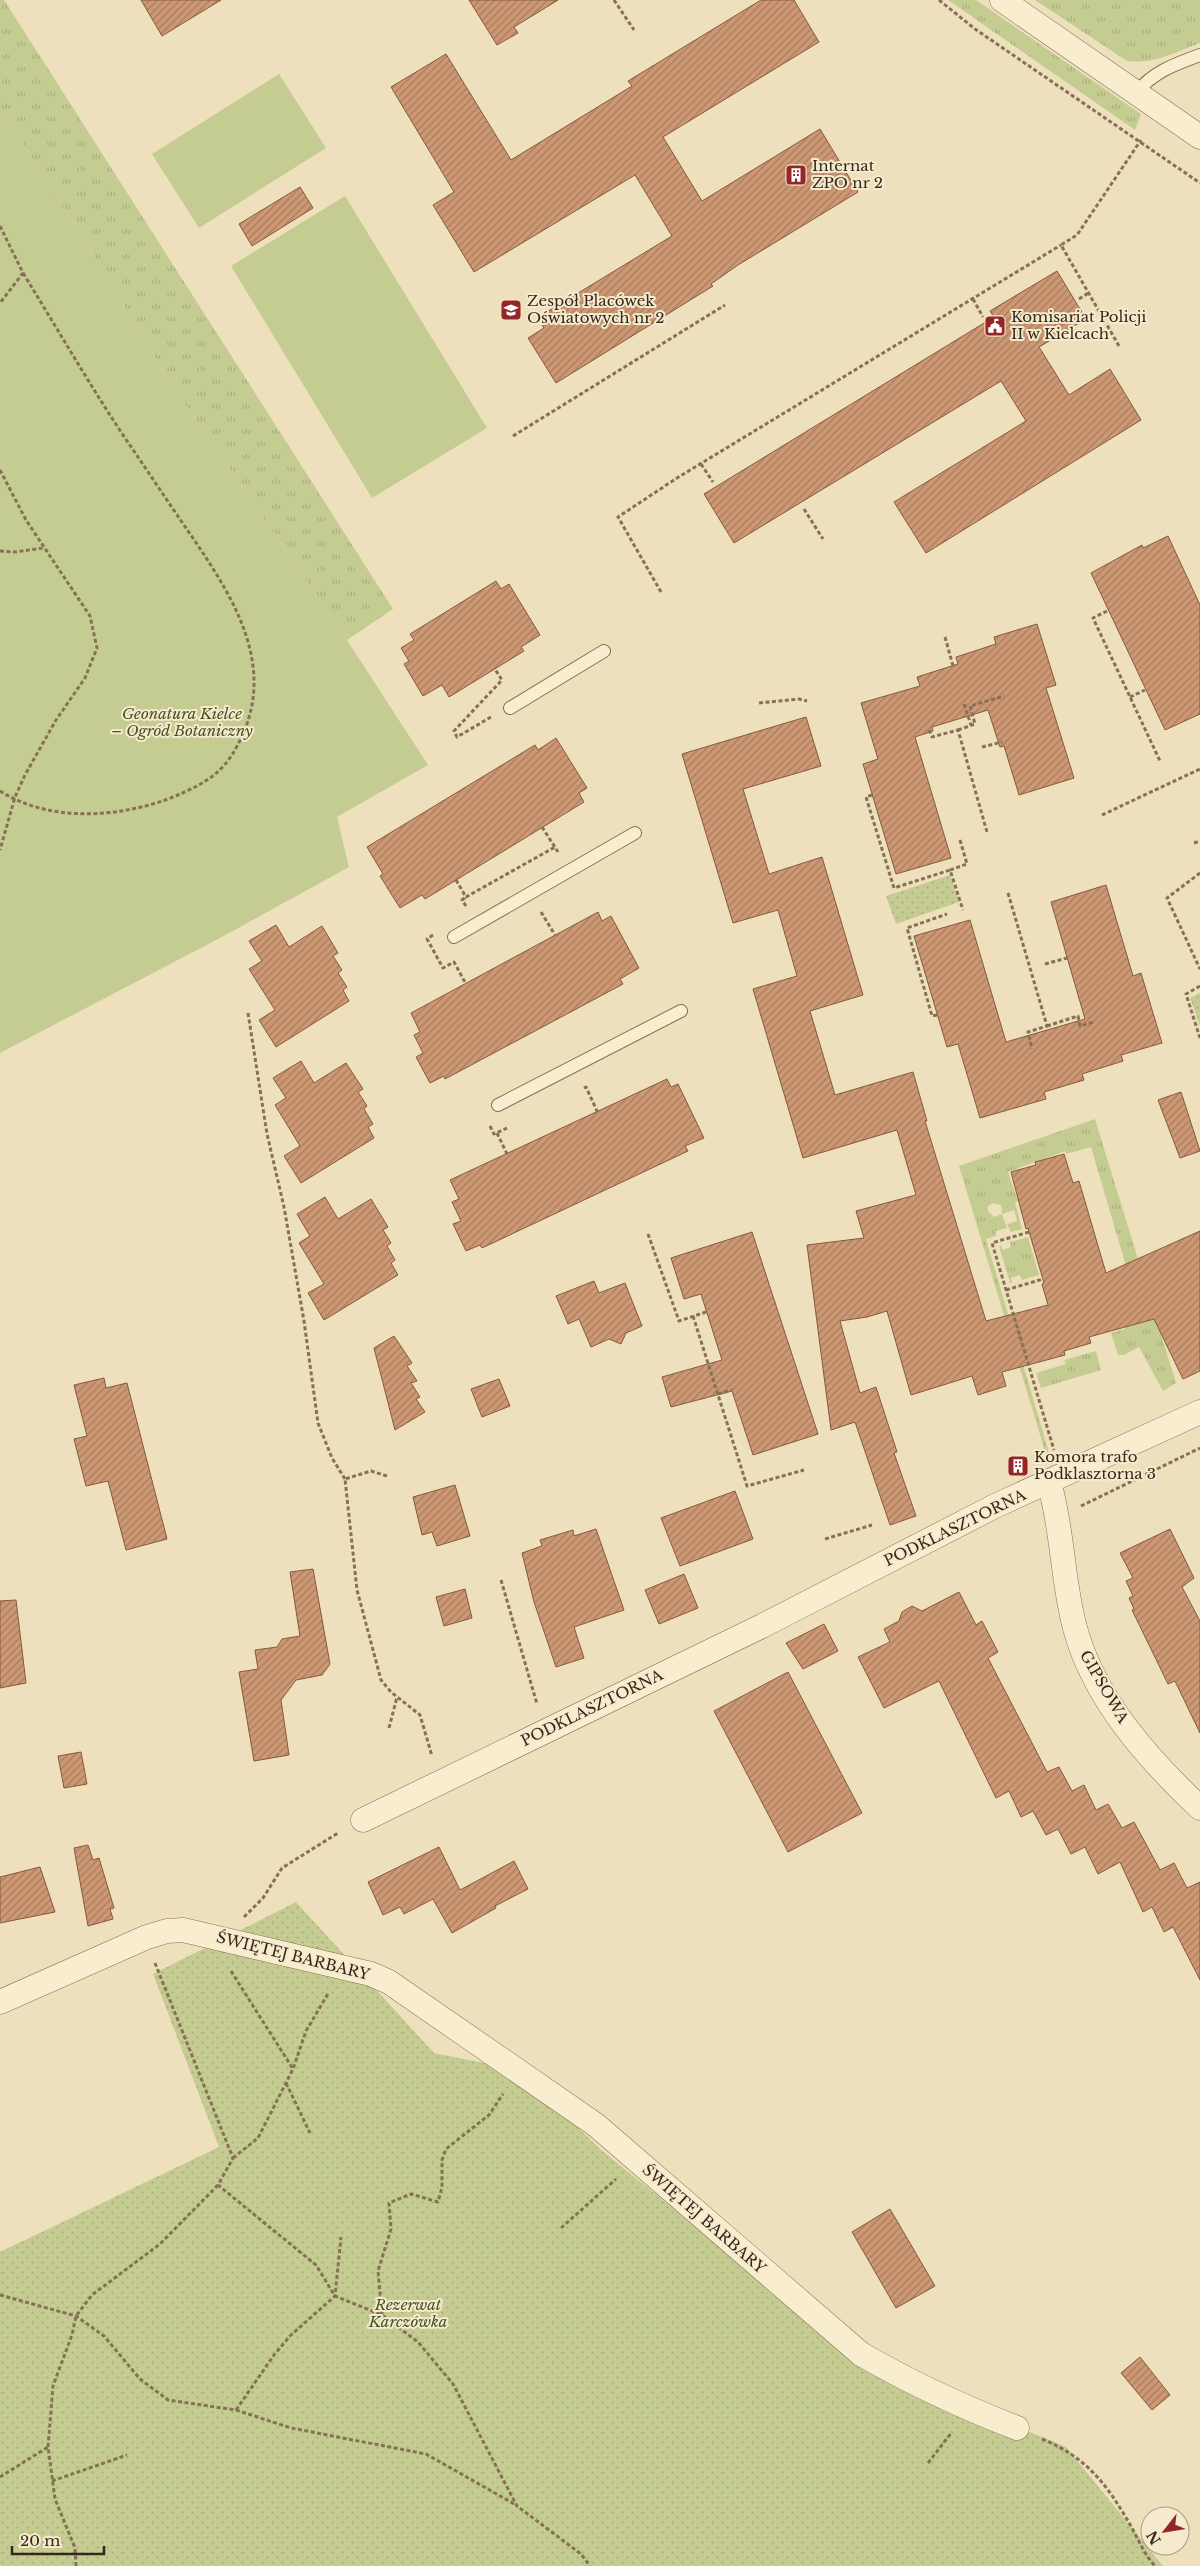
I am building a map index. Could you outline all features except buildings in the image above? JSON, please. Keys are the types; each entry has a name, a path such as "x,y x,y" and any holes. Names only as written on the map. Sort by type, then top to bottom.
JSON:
{"street":[{"path":"1002,0 1200,137"},
{"name":"PODKLASZTORNA","path":"364,1820 762,1626 995,1506 1200,1412"},
{"name":"GIPSOWA","path":"1048,1482 1058,1515 1071,1611 1088,1663 1107,1698 1140,1745 1200,1808"},
{"path":"0,2002 147,1937 167,1931 183,1930 209,1936"},
{"name":"ŚWIĘTEJ BARBARY","path":"209,1936 344,1967 371,1974 389,1982 596,2125 861,2354 891,2372 970,2410 1017,2428"}],"lane":[{"path":"1136,93 1147,80 1172,65 1200,55"},
{"path":"510,708 604,651"},
{"path":"454,937 635,833"},
{"path":"498,1105 682,1012"}],"path":[{"path":"614,0 634,30"},
{"path":"939,0 975,29 1141,140 1200,183"},
{"path":"661,592 618,517 701,464 1077,235 1141,140"},
{"path":"0,226 23,273 109,414 215,571 233,602 250,645 255,684 248,720 236,750 221,771 203,783 167,799 130,809 71,814 37,808 14,800 0,791"},
{"path":"1061,245 1090,292 1119,346"},
{"path":"0,303 23,273"},
{"path":"1079,298 1090,292"},
{"path":"973,299 983,317"},
{"path":"513,436 725,305"},
{"path":"701,464 713,482"},
{"path":"0,470 43,548 90,616 96,633 97,648 87,673 37,753 14,800 0,850"},
{"path":"804,510 823,539"},
{"path":"0,551 15,552 43,548"},
{"path":"1107,611 1093,618 1160,761"},
{"path":"945,637 953,666"},
{"path":"495,669 502,680 454,731 457,737 500,711 510,708"},
{"path":"1130,697 1145,690"},
{"path":"929,730 932,737 975,724 970,706 1004,696"},
{"path":"759,703 799,699 807,701"},
{"path":"964,704 971,725"},
{"path":"958,730 987,832"},
{"path":"982,747 1002,742"},
{"path":"1102,815 1200,769"},
{"path":"872,795 866,796 894,888 967,864 960,840"},
{"path":"542,827 562,859"},
{"path":"1194,843 1200,840"},
{"path":"456,880 466,897 555,846"},
{"path":"950,870 963,910"},
{"path":"1200,873 1167,898 1200,969"},
{"path":"1008,893 1047,1026"},
{"path":"937,1015 932,1016 907,928 947,914"},
{"path":"1045,964 1067,958"},
{"path":"1200,986 1186,994 1200,1038"},
{"path":"248,1013 267,1134 284,1207 304,1321 318,1423 332,1458 345,1479 357,1590 381,1680 397,1696 420,1714 428,1741"},
{"path":"1032,1049 1028,1032 1078,1016 1080,1026 1094,1022"},
{"path":"577,1091 586,1087 597,1111"},
{"path":"497,1133 513,1124"},
{"path":"491,1127 494,1134 497,1133 507,1154"},
{"path":"1029,1232 992,1243 1055,1453"},
{"path":"648,1234 679,1321 706,1312"},
{"path":"1006,1290 1043,1279"},
{"path":"693,1316 747,1486 804,1470"},
{"path":"718,1394 732,1390"},
{"path":"1039,1404 1045,1402"},
{"path":"1058,1515 1200,1448"},
{"path":"345,1479 372,1471 387,1476"},
{"path":"825,1539 872,1525"},
{"path":"501,1580 546,1730"},
{"path":"389,1728 397,1696"},
{"path":"293,2069 209,1936 241,1919 263,1898 282,1868 324,1840 364,1820"},
{"path":"147,1937 161,1983 233,2158"},
{"path":"76,2566 75,2548 54,2499 48,2447 53,2386 72,2335 76,2316 92,2295 160,2244 218,2185 233,2158 258,2138 293,2069 306,2031 344,1967"},
{"path":"382,2315 378,2271 391,2229 389,2203 411,2194 438,2202 442,2187 442,2160 446,2149 489,2115 519,2070"},
{"path":"286,2083 310,2133"},
{"path":"561,2228 637,2160"},
{"path":"218,2185 316,2264 335,2296 382,2315 418,2342 453,2384 517,2506"},
{"path":"236,2410 285,2342 335,2296 340,2237"},
{"path":"0,2295 76,2316 104,2336 140,2379 168,2400 236,2410 291,2428 426,2454 517,2506 581,2554 590,2566"},
{"path":"928,2463 970,2410"},
{"path":"1017,2428 1064,2448 1083,2461 1101,2482 1125,2516 1155,2566"},
{"path":"0,2477 48,2447"},
{"path":"52,2482 127,2455"}],"green space":[{"path":"0,0 4,0 393,609 347,640 172,386 85,242 0,108"},
{"path":"948,0 976,0 1141,114 1135,130"},
{"path":"1035,0 1200,0 1200,43 1155,59 1136,62 1127,61"},
{"path":"279,74 326,148 199,228 152,154"},
{"name":"Geonatura Kielce – Ogród Botaniczny","path":"0,108 85,242 172,386 347,640 428,765 337,817 349,867 220,938 0,1053"},
{"path":"345,196 487,428 372,498 231,266"},
{"path":"950,875 959,902 896,924 886,896"},
{"path":"1200,993 1200,1026 1190,998"},
{"path":"1095,1119 1176,1383 1163,1391 1139,1347 1124,1355 1118,1355 1111,1333 1125,1329 1124,1323 1141,1317 1091,1147 1066,1154 1065,1151 1008,1172 1018,1201 1015,1202 1022,1229 1011,1232 1007,1224 1017,1221 1014,1210 1002,1214 1007,1228 996,1231 996,1236 986,1239 1050,1456 1047,1458 959,1166","holes":["993,1203 1001,1205 1002,1214 994,1217 988,1211 988,1206"]},
{"path":"1028,1237 1039,1275 1022,1280 1020,1275 1011,1278 1012,1283 1010,1283 999,1246 1001,1245 1003,1250 1011,1247 1010,1242"},
{"path":"1096,1351 1101,1370 1041,1388 1036,1373 1066,1364 1064,1360"},
{"name":"Rezerwat Karczówka","path":"296,1902 434,2053 519,2070 600,2149 862,2362 1066,2447 1140,2538 1140,2556 1155,2556 1163,2566 0,2566 0,2252 219,2147 153,1974"}],"place":[{"name":"Internat ZPO nr 2","path":"796,175"},
{"name":"Zespół Placówek Oświatowych nr 2","path":"511,310"},
{"name":"Komisariat Policji II w Kielcach","path":"995,326"},
{"name":"Komora trafo Podklasztorna 3","path":"1018,1466"}]}
